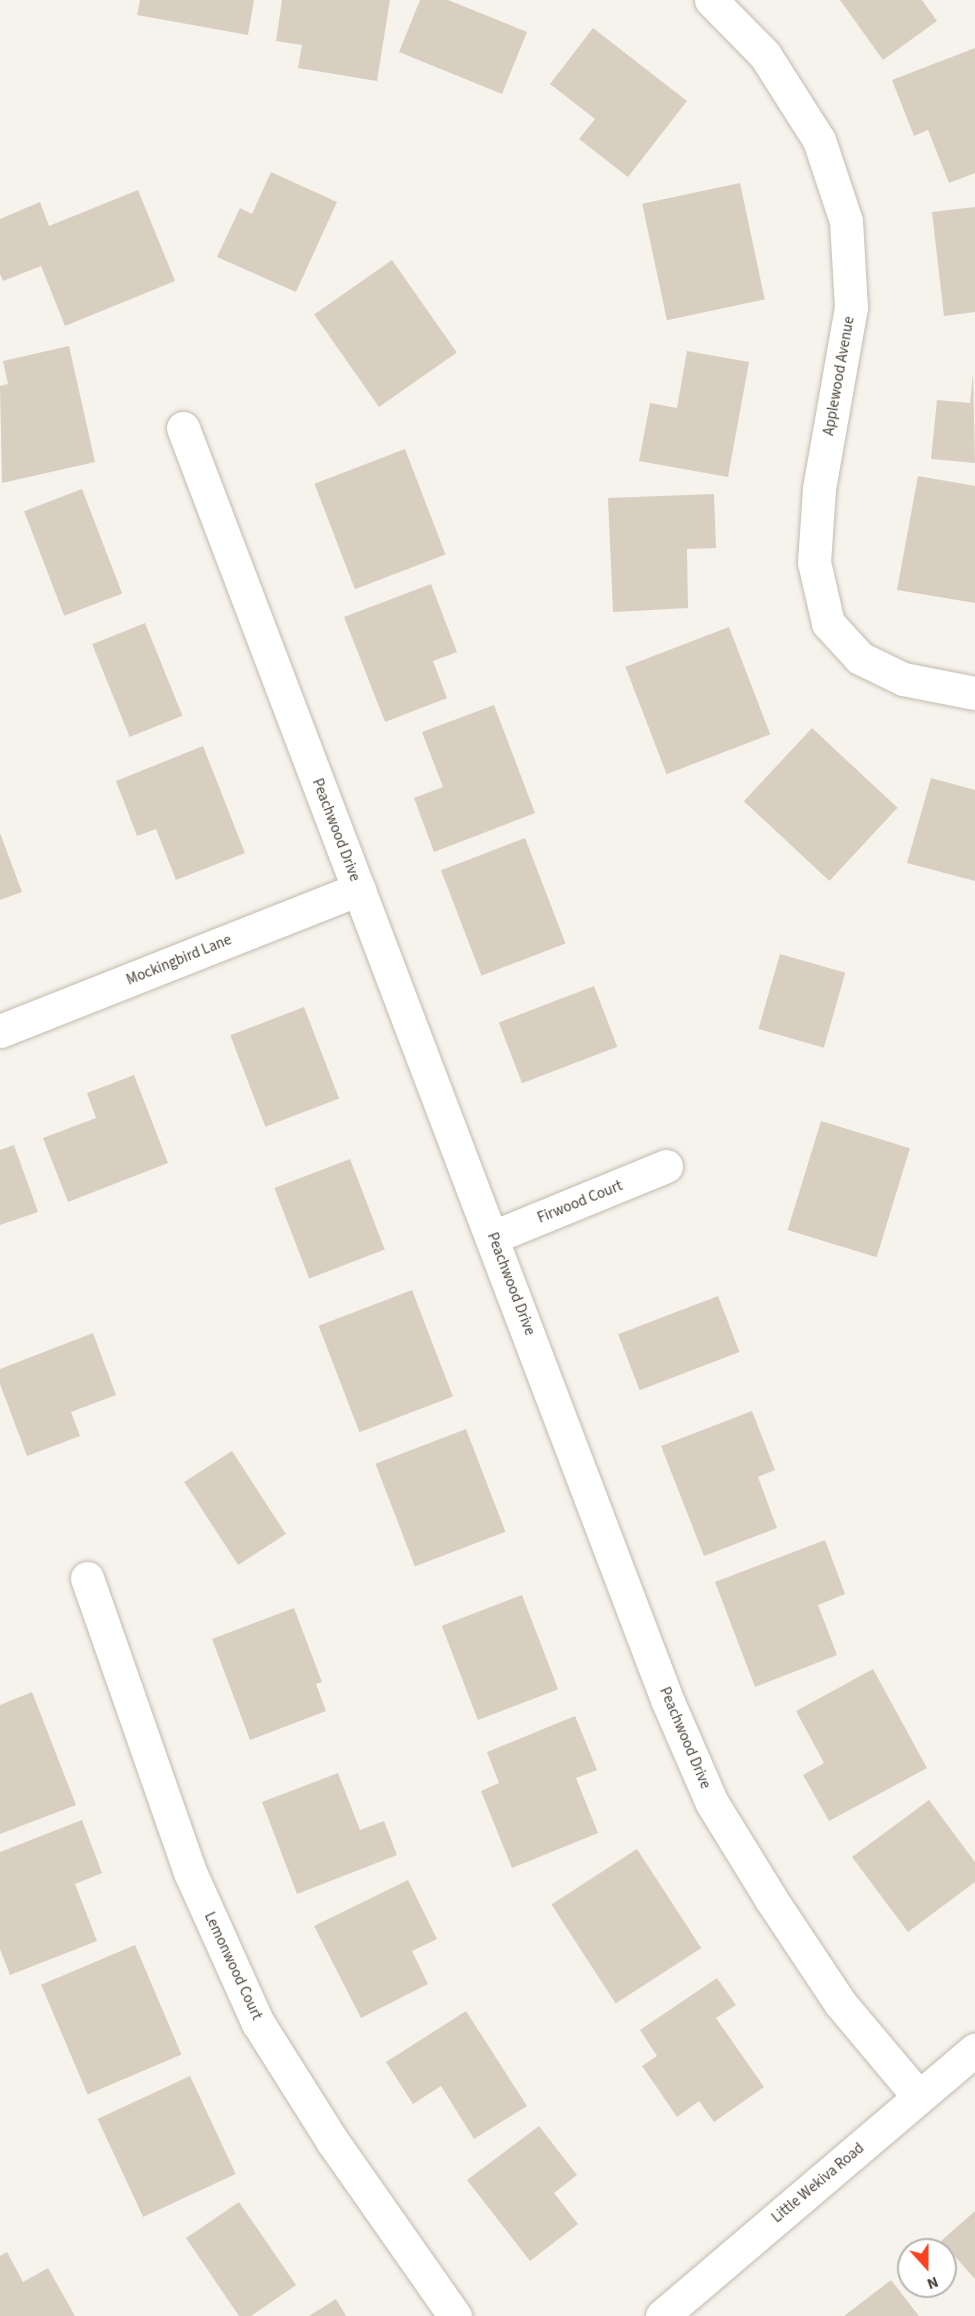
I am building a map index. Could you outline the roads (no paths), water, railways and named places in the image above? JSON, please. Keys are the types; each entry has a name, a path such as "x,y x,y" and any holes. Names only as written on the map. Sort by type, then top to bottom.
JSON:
{"street":[{"name":"Applewood Avenue","path":"711,0 765,55 819,140 846,221 851,307 819,489 814,562 828,622 860,658 903,679 975,693"},
{"name":"Peachwood Drive","path":"183,428 493,1237 668,1702 712,1803 771,1899 840,2003 919,2097"},
{"name":"Mockingbird Lane","path":"0,1031 359,889"},
{"name":"Firwood Court","path":"493,1237 666,1166"},
{"name":"Lemonwood Court","path":"87,1578 190,1872 258,2023 333,2142 455,2316"},
{"name":"Little Wekiva Road","path":"662,2316 975,2050"}]}
